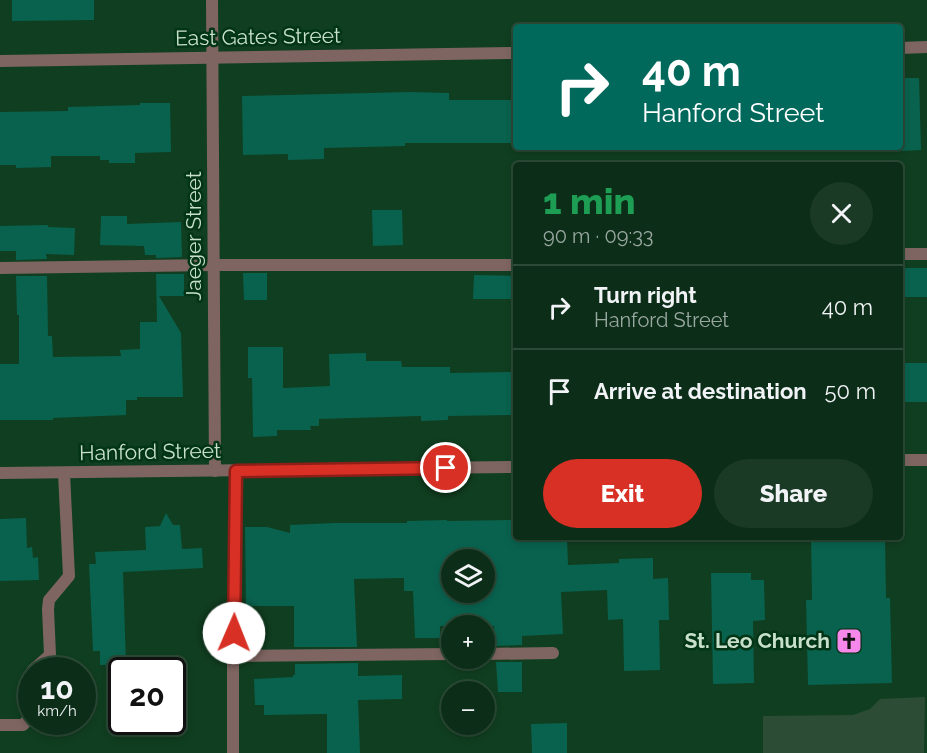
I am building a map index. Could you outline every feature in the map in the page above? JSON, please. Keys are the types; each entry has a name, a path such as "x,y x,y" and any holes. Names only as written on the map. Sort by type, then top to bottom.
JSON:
{"street":[{"name":"Jaeger Street","path":"212,0 215,471"},
{"path":"903,48 927,47"},
{"name":"East Gates Street","path":"0,61 513,53"},
{"path":"903,254 927,254"},
{"path":"0,268 513,265"},
{"path":"903,460 927,460"},
{"name":"Hanford Street","path":"0,474 513,467"},
{"path":"233,753 236,471"},
{"path":"48,657 50,655 49,600 69,576 64,473"},
{"path":"495,654 553,653"},
{"path":"233,656 441,654"},
{"path":"0,725 18,725"}],"green space":[{"path":"925,697 924,753 763,753 763,716 853,715 870,709 880,699"}],"building":[{"path":"12,0 94,0 94,20 12,21"},
{"path":"903,78 919,78 921,150 900,151 903,150"},
{"path":"410,92 449,93 449,100 513,100 513,143 405,143 405,146 324,148 324,159 288,160 288,154 243,155 242,96"},
{"path":"140,103 170,103 171,152 135,153 135,163 109,163 109,160 100,160 100,156 51,156 51,167 16,168 16,165 0,165 0,112 68,111 68,107 140,105"},
{"path":"372,210 402,210 403,245 373,246"},
{"path":"101,216 127,216 127,224 181,222 182,257 156,258 156,255 145,255 144,246 100,245"},
{"path":"48,225 48,227 75,228 74,255 46,254 47,259 16,260 16,251 0,251 0,226"},
{"path":"903,268 927,268 927,297 903,297"},
{"path":"243,273 267,273 267,300 244,300"},
{"path":"156,274 184,274 184,296 159,296 181,333 183,397 137,397 137,400 126,400 126,415 53,418 53,420 0,420 0,364 19,364 16,276 47,276 48,336 52,336 53,357 121,356 120,350 140,349 140,322 157,322"},
{"path":"474,275 513,276 513,299 473,299"},
{"path":"248,347 283,347 283,388 330,386 329,354 366,353 366,361 401,361 402,367 450,367 450,373 513,372 513,415 448,416 448,420 421,421 421,416 319,419 319,426 310,426 311,430 277,430 277,436 253,437 252,378 248,378"},
{"path":"903,363 927,363 927,402 903,402"},
{"path":"166,513 173,525 180,525 182,549 202,548 203,568 123,572 126,657 108,657 108,665 100,665 100,651 93,651 89,564 96,564 95,552 146,550 145,527 160,526"},
{"path":"26,518 27,548 32,547 33,558 38,557 39,580 0,581 0,519"},
{"path":"513,520 513,540 567,540 568,565 619,563 619,559 653,558 653,579 668,578 669,620 659,620 660,670 624,671 623,619 608,620 607,590 561,592 563,634 522,636 522,645 495,646 495,615 441,615 440,638 415,638 413,591 404,591 404,578 354,579 357,647 294,647 294,606 246,606 245,527 267,527 290,533 290,525"},
{"name":"St. Leo Church","path":"811,540 885,540 886,598 890,598 892,683 808,685 806,600 812,600"},
{"path":"711,573 751,573 751,580 764,580 765,620 753,621 754,683 713,684"},
{"path":"496,662 522,662 522,692 498,692"},
{"path":"358,663 358,676 402,675 402,699 358,700 360,753 327,753 327,714 264,715 264,705 255,705 254,679 293,677 295,664"},
{"path":"567,723 567,753 532,753 531,724"}],"place":[{"name":"St. Leo Church","path":"849,641"}],"route":[{"path":"234,633 236,471 446,468"}]}
